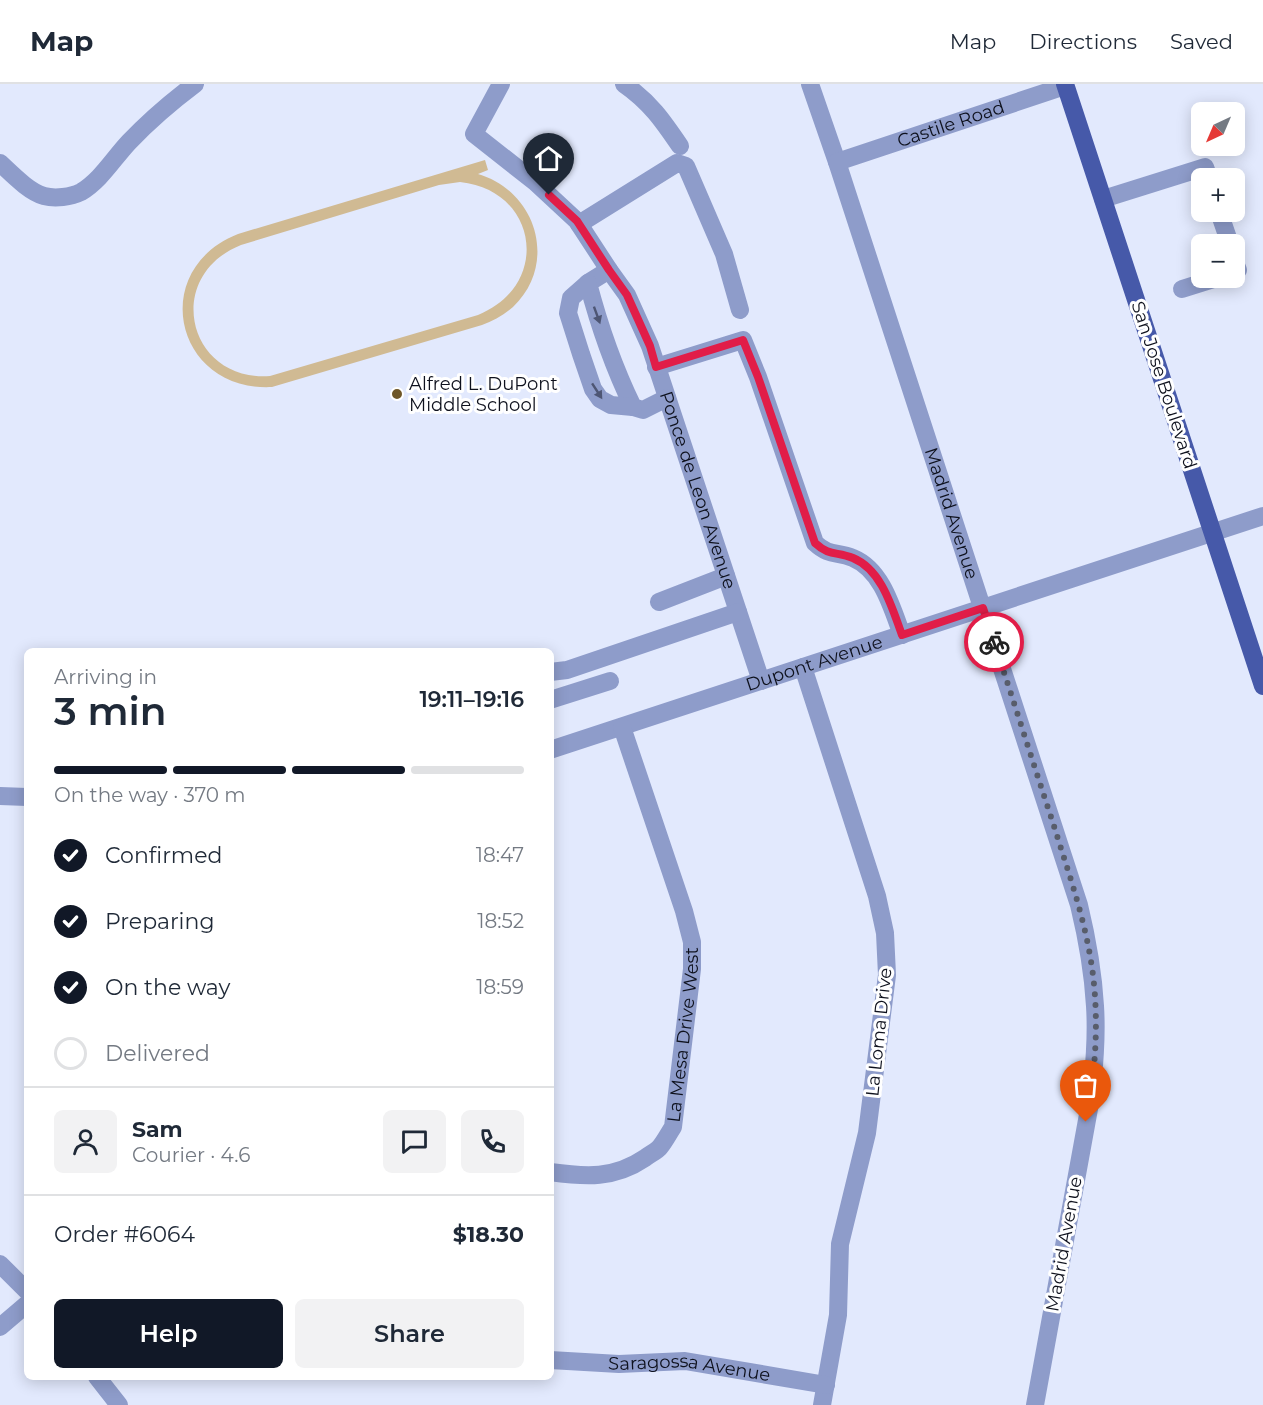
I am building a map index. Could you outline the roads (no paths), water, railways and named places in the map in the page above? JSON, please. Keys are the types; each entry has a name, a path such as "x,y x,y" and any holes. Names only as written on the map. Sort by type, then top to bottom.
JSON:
{"main road":[{"name":"San Jose Boulevard","path":"1065,85 1263,687"}],"street":[{"path":"0,163 26,186 44,196 62,197 80,193 100,176 129,142 159,113 195,84"},
{"name":"Ponce de Leon Avenue","path":"501,84 474,134 535,182 579,224 627,295 650,346 761,681"},
{"path":"624,84 656,111 680,146"},
{"name":"Madrid Avenue","path":"810,84 1079,905 1090,952 1095,1007 1095,1050 1091,1098 1035,1405"},
{"name":"Castile Road","path":"837,162 1065,85"},
{"path":"579,224 677,163 686,166 724,254 740,310"},
{"path":"1103,199 1191,171"},
{"path":"609,270 588,283 571,298 568,314 593,389 600,399 611,405 644,410 667,398"},
{"path":"588,283 624,390 633,407"},
{"path":"1182,289 1191,286"},
{"path":"656,367 743,340 815,543 823,551 853,557 866,566 885,589 902,635"},
{"name":"Dupont Avenue","path":"554,749 1263,516"},
{"path":"660,602 726,576"},
{"path":"554,672 567,670 738,612"},
{"name":"La Loma Drive","path":"803,668 877,896 885,933 887,975 867,1133 840,1244 838,1315 822,1405"},
{"path":"554,699 610,681"},
{"name":"La Mesa Drive West","path":"554,1173 578,1176 620,1171 641,1161 659,1148 673,1127 692,969 692,942 684,911 622,727"},
{"path":"0,796 24,797"},
{"path":"0,1264 24,1288"},
{"path":"0,1327 24,1307"},
{"name":"Saragossa Avenue","path":"554,1360 619,1364 685,1361 826,1385"},
{"path":"100,1380 119,1405"}],"place":[{"name":"Alfred L. DuPont Middle School","path":"397,394"}]}
